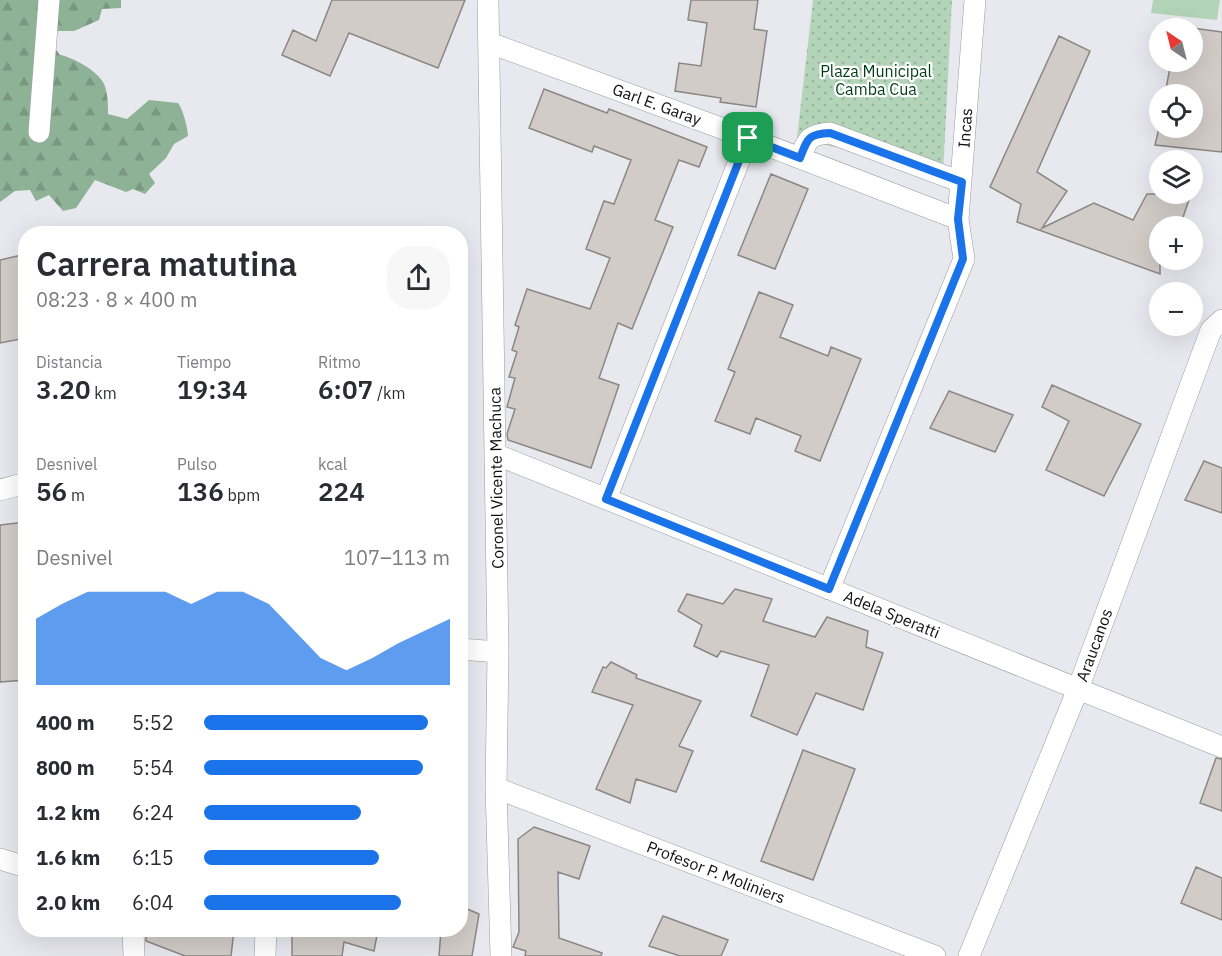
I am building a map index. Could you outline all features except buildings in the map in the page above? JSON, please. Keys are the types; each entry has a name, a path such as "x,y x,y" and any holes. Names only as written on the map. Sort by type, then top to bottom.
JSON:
{"street":[{"path":"39,132 49,0"},
{"name":"Coronel Vicente Machuca","path":"488,0 498,652 496,788 501,956"},
{"name":"Incas","path":"829,589 963,259 958,219 975,0"},
{"name":"Garl E. Garay","path":"489,43 748,138 958,219"},
{"path":"800,158 810,137 814,134 830,133 962,182"},
{"path":"606,499 748,138"},
{"name":"Araucanos","path":"969,956 1077,689 1217,325"},
{"name":"Adela Speratti","path":"495,454 1222,747"},
{"path":"0,490 18,485"},
{"path":"468,650 498,652"},
{"name":"Profesor P. Moliniers","path":"496,788 935,956"},
{"path":"0,859 18,865"},
{"path":"133,937 134,956"},
{"path":"265,956 266,937"}],"green space":[{"path":"0,0 121,0 121,8 102,9 99,20 74,31 57,31 46,37 60,55 85,66 101,79 106,91 108,114 127,119 149,100 178,103 180,106 188,136 174,144 166,158 149,174 155,183 145,194 133,189 126,192 95,180 76,208 63,211 49,195 36,201 30,190 15,191 0,202"},
{"name":"Plaza Municipal Camba Cua","path":"813,0 952,0 943,173 797,138"},
{"path":"1153,0 1220,0 1217,20 1151,13"}],"route":[{"path":"830,133 962,182 958,219 963,259 829,589 606,499 748,138 800,158 810,137 814,134 830,133"}]}
